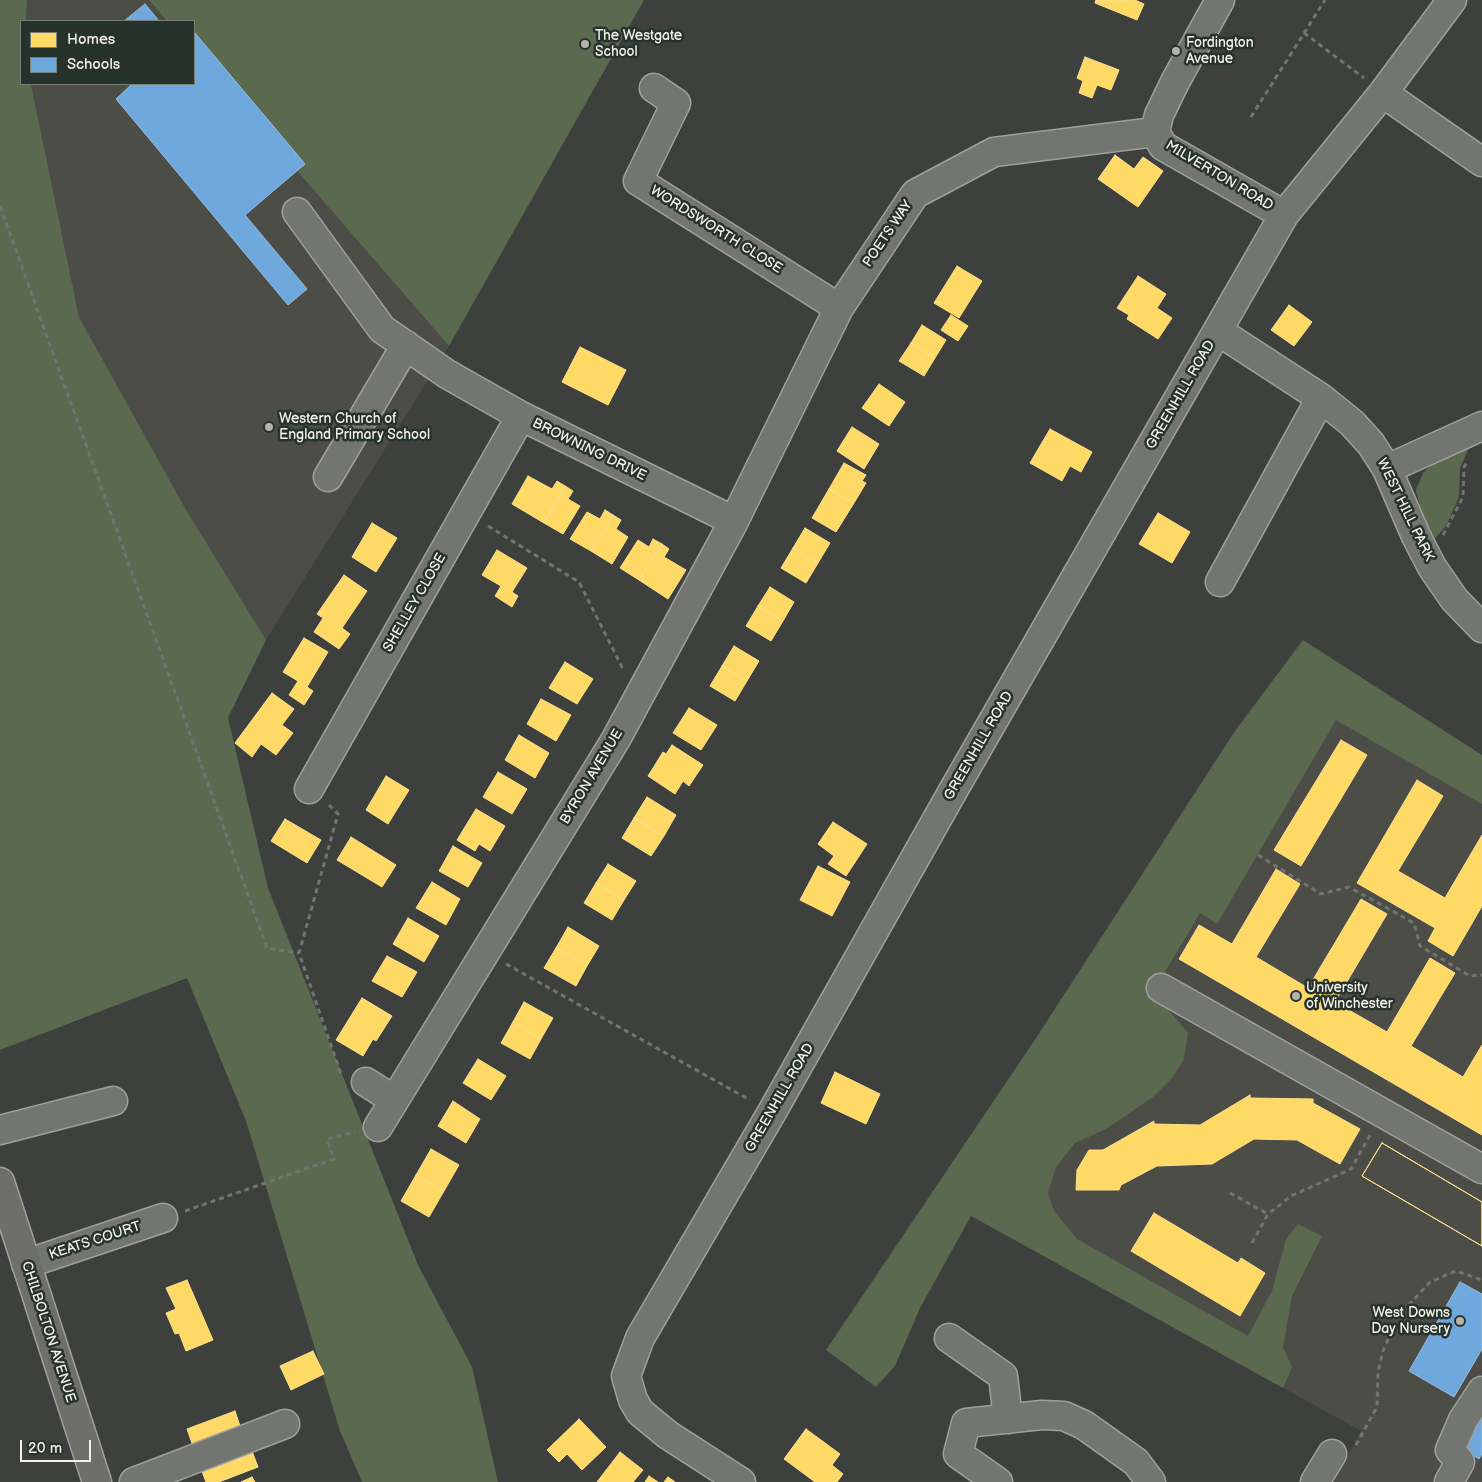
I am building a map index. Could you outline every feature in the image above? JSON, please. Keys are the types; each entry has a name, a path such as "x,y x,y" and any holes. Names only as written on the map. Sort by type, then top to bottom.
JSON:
{"main road":[{"name":"CHILBOLTON AVENUE","path":"0,1182 97,1482"}],"street":[{"name":"MILVERTON ROAD","path":"1220,0 1175,82 1159,115 1155,132 1164,146 1284,215"},
{"name":"GREENHILL ROAD","path":"741,1482 668,1435 640,1412 633,1400 626,1376 640,1338 772,1112 954,788 1284,215 1383,93 1452,0"},
{"name":"WORDSWORTH CLOSE","path":"654,88 676,104 638,181 839,308"},
{"path":"1383,93 1482,162"},
{"name":"POETS WAY","path":"772,444 839,308 915,194 994,152 1155,132"},
{"name":"BROWNING DRIVE","path":"297,212 382,329 406,346 447,374 521,416 734,521"},
{"name":"WEST HILL PARK","path":"1218,331 1322,398 1371,444 1387,469 1428,559 1454,599 1482,628"},
{"path":"328,477 406,346"},
{"path":"1220,582 1322,398"},
{"name":"SHELLEY CLOSE","path":"309,789 521,416"},
{"path":"1387,469 1482,426"},
{"name":"BYRON AVENUE","path":"378,1127 616,739 734,521 772,444"},
{"path":"1161,988 1482,1168"},
{"path":"366,1082 394,1100"},
{"path":"0,1130 113,1101"},
{"name":"KEATS COURT","path":"26,1264 164,1218"},
{"path":"949,1338 1003,1376 1008,1419"},
{"path":"1450,1482 1460,1462 1450,1450 1463,1420 1482,1391"},
{"path":"998,1482 958,1454 966,1423 1042,1415 1064,1416 1084,1425 1136,1462 1151,1482"},
{"path":"134,1482 285,1424"},
{"path":"1315,1482 1342,1451"}],"path":[{"path":"1251,117 1325,0"},
{"path":"1304,33 1383,93"},
{"path":"0,206 268,948 299,953"},
{"path":"1428,559 1448,527 1463,497 1464,467 1468,459"},
{"path":"466,513 579,582 638,698"},
{"path":"309,789 338,814 299,953 343,1080 366,1082"},
{"path":"1258,855 1321,894 1349,887 1414,923 1420,946 1470,976 1482,975"},
{"path":"485,952 772,1112"},
{"path":"1252,1243 1268,1214 1291,1196 1351,1169 1384,1113"},
{"path":"164,1218 334,1158 327,1139 378,1127"},
{"path":"1230,1193 1268,1214"},
{"path":"1342,1451 1377,1408 1378,1372 1383,1351 1398,1317 1430,1282 1456,1271 1482,1280"}],"shaded area":[{"path":"27,0 148,0 166,20 26,20"},
{"name":"Western Church of England Primary School","path":"195,53 449,346 266,640 185,508 79,317 31,85 195,85"},
{"name":"University of Winchester","path":"1316,668 1482,776 1482,1482 1334,1482 1361,1431 971,1215"}],"green space":[{"path":"0,0 27,0 26,20 20,20 20,85 31,85 79,317 185,508 266,640 228,718 268,888 418,1265 472,1367 498,1482 362,1482 340,1431 246,1121 187,978 0,1050"},
{"path":"149,0 644,0 449,346 195,53 195,20 166,20"},
{"path":"1469,448 1460,468 1459,497 1446,526 1433,541 1421,511 1416,490 1423,473 1431,465"},
{"path":"1303,640 1482,755 1482,804 1336,720 1217,924 1200,913 1153,992 1188,1033 1184,1059 1172,1078 1153,1097 1106,1129 1075,1143 1056,1167 1048,1193 1054,1211 1077,1239 1248,1336 1272,1291 1286,1239 1298,1224 1322,1236 1292,1296 1283,1347 1292,1367 1283,1388 971,1216 920,1308 895,1366 876,1387 826,1350 1036,1038 1235,731"}],"building: Homes":[{"path":"1096,0 1135,0 1144,4 1137,20 1095,3"},
{"path":"1085,57 1119,70 1111,90 1097,85 1092,98 1079,93 1083,81 1077,78"},
{"path":"1115,155 1134,169 1143,157 1163,171 1138,207 1098,179"},
{"path":"957,266 982,281 959,318 934,303"},
{"path":"1138,276 1166,294 1157,308 1172,318 1158,339 1127,319 1129,315 1117,308"},
{"path":"1289,305 1312,322 1294,346 1271,330"},
{"path":"951,315 968,326 958,341 941,330"},
{"path":"922,325 946,340 935,358 911,343"},
{"path":"911,343 935,358 924,376 899,361"},
{"path":"580,347 626,370 608,405 562,382"},
{"path":"879,384 905,402 889,426 862,408"},
{"path":"852,427 879,444 864,469 837,451"},
{"path":"1050,429 1092,452 1081,472 1070,466 1062,481 1030,463"},
{"path":"844,463 866,475 862,481 866,483 854,503 829,489"},
{"path":"528,476 552,489 557,481 565,486 544,523 512,504"},
{"path":"565,486 573,491 568,499 580,506 563,534 544,523"},
{"path":"829,489 854,503 836,532 812,518"},
{"path":"605,510 613,515 591,551 570,539 587,512 600,519"},
{"path":"1158,513 1190,532 1172,563 1139,544"},
{"path":"613,515 621,520 616,529 628,537 612,564 591,551"},
{"path":"372,523 397,538 376,572 352,557"},
{"path":"805,528 830,543 818,563 793,548"},
{"path":"653,539 662,544 639,580 620,568 638,540 649,547"},
{"path":"662,544 669,549 664,557 686,570 668,599 639,580"},
{"path":"793,548 818,563 806,583 781,568"},
{"path":"497,550 527,568 512,592 518,596 512,607 495,596 501,586 482,575"},
{"path":"344,575 367,591 342,628 350,634 339,649 314,632 323,618 317,614"},
{"path":"770,587 794,602 783,621 758,606"},
{"path":"758,606 783,621 771,641 746,626"},
{"path":"304,638 328,652 307,687 313,691 304,705 289,695 298,681 283,672"},
{"path":"734,646 759,661 747,681 722,666"},
{"path":"565,662 593,679 577,704 549,688"},
{"path":"722,666 747,681 735,701 710,686"},
{"path":"272,693 294,709 282,725 293,733 276,755 261,744 252,757 235,743"},
{"path":"541,699 571,715 556,741 527,724"},
{"path":"689,708 717,725 701,750 673,733"},
{"path":"519,735 549,753 535,778 505,760"},
{"path":"1341,740 1367,755 1301,866 1274,850"},
{"path":"672,745 703,765 689,786 683,781 675,794 648,776 663,752 666,754"},
{"path":"498,772 527,789 512,814 483,797"},
{"path":"386,776 409,790 388,824 366,810"},
{"path":"1417,780 1443,796 1398,871 1445,898 1482,835 1482,906 1453,956 1428,941 1435,928 1357,883"},
{"path":"647,797 676,815 664,836 634,818"},
{"path":"476,809 505,826 490,851 479,844 475,851 457,840"},
{"path":"634,818 664,836 651,856 622,838"},
{"path":"285,819 321,840 307,863 271,841"},
{"path":"833,822 867,844 846,876 828,864 834,856 818,844"},
{"path":"351,837 396,865 382,887 337,860"},
{"path":"453,846 482,863 468,887 439,871"},
{"path":"608,864 636,881 624,900 596,883"},
{"path":"818,866 850,882 832,916 800,900"},
{"path":"1276,869 1300,884 1256,957 1308,988 1361,899 1387,914 1335,1002 1387,1032 1430,958 1455,973 1411,1046 1463,1077 1482,1045 1482,1135 1179,959 1199,925 1232,944"},
{"path":"432,882 460,899 446,925 416,908"},
{"path":"596,883 624,900 612,920 584,903"},
{"path":"408,918 439,936 424,962 393,944"},
{"path":"568,927 599,946 587,966 556,948"},
{"path":"556,948 587,966 576,986 544,968"},
{"path":"387,956 417,972 402,997 372,981"},
{"path":"362,998 392,1016 376,1041 373,1039 363,1056 336,1040"},
{"path":"524,1002 553,1018 541,1039 513,1022"},
{"path":"513,1022 541,1039 530,1059 501,1043"},
{"path":"478,1059 506,1076 491,1100 463,1083"},
{"path":"835,1072 880,1094 866,1124 821,1103"},
{"path":"1250,1095 1250,1098 1313,1099 1313,1103 1360,1129 1340,1164 1297,1140 1254,1139 1212,1164 1157,1166 1121,1185 1119,1190 1076,1190 1077,1170 1089,1150 1103,1150 1154,1121 1154,1124 1200,1125"},
{"path":"453,1101 480,1119 466,1143 438,1126"},
{"path":"1382,1143 1482,1202 1482,1246 1362,1176"},
{"path":"1382,1143 1482,1202 1482,1246 1362,1176"},
{"path":"431,1149 459,1165 444,1191 416,1175"},
{"path":"416,1175 444,1191 429,1217 401,1201"},
{"path":"1154,1213 1238,1263 1241,1258 1265,1273 1240,1316 1131,1251"},
{"path":"187,1280 213,1340 186,1351 179,1333 175,1334 166,1313 176,1309 166,1288"},
{"path":"313,1351 324,1374 291,1390 280,1366"},
{"path":"235,1411 242,1432 194,1449 187,1429"},
{"path":"579,1419 606,1447 582,1470 567,1454 559,1462 547,1450"},
{"path":"806,1429 840,1454 832,1465 843,1474 837,1482 815,1482 784,1459"},
{"path":"250,1446 258,1467 219,1482 206,1482 200,1466"},
{"path":"620,1452 643,1470 633,1482 597,1482"},
{"path":"649,1476 658,1482 645,1482"},
{"path":"252,1477 255,1482 241,1482"},
{"path":"668,1477 675,1482 664,1482"}],"building: Schools":[{"path":"145,4 158,20 125,20"},
{"path":"195,33 305,164 245,215 307,289 288,305 116,99 131,85 195,85"},
{"name":"West Downs Day Nursery","path":"1460,1282 1482,1294 1482,1349 1454,1397 1409,1371"},
{"path":"1482,1398 1482,1454 1479,1459 1455,1445"}],"place":[{"name":"The Westgate School","path":"585,44"},
{"name":"Fordington Avenue","path":"1176,51"},
{"name":"Western Church of England Primary School","path":"269,427"},
{"name":"University of Winchester","path":"1296,996"},
{"name":"West Downs Day Nursery","path":"1460,1321"}]}
